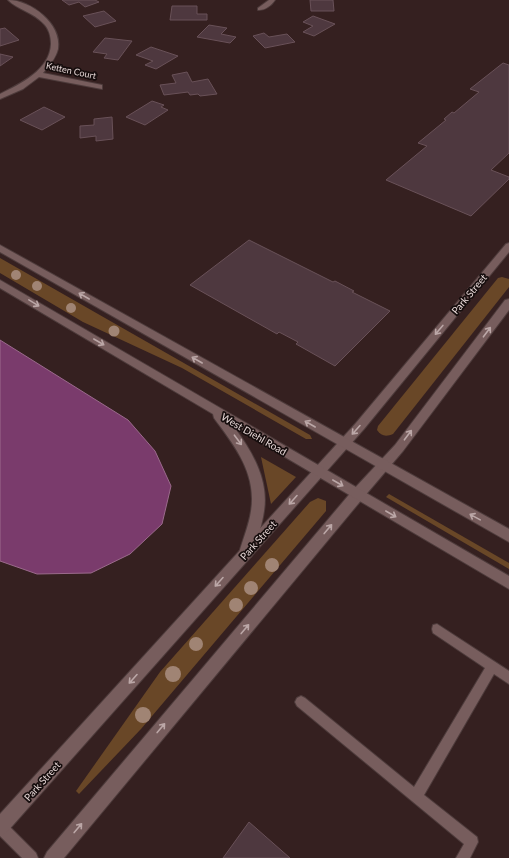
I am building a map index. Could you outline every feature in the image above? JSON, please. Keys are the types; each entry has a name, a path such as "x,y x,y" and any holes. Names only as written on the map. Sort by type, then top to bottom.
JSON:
{"street":[{"path":"0,97 27,83 46,67 55,53 57,45 55,33 40,16 11,0"},
{"path":"260,9 272,0"},
{"name":"Ketten Court","path":"38,74 99,87"},
{"name":"Park Street","path":"0,827 344,443 509,246"},
{"path":"0,248 509,536"},
{"name":"West Diehl Road","path":"0,283 509,583"},
{"path":"53,858 358,494 399,448 509,303"},
{"path":"214,410 241,444 256,478 258,509 246,553"}],"lane":[{"path":"437,629 509,678"},
{"path":"416,796 492,667"},
{"path":"301,702 472,842 463,858"},
{"path":"0,827 31,858"}],"shaded area":[{"path":"0,258 310,435 312,439 306,439 182,368 83,322 0,273"},
{"path":"502,277 509,279 509,287 393,434 386,436 380,434 377,430 378,426 498,278"},
{"path":"0,340 128,420 155,451 171,486 162,524 130,554 91,573 37,574 0,561"},
{"path":"261,457 296,477 271,504"},
{"path":"389,494 509,563 509,569 386,497"},
{"path":"318,498 326,501 326,511 141,729 79,794 76,791 160,672 310,502"}],"building":[{"path":"62,0 95,0 99,2 85,7 79,2 69,5"},
{"path":"310,0 333,0 334,11 311,11"},
{"path":"172,6 197,6 197,14 207,14 207,20 170,20"},
{"path":"104,11 116,21 95,27 83,16"},
{"path":"313,16 335,24 314,36 303,32 313,26 303,22"},
{"path":"209,25 227,28 221,34 236,37 230,43 197,37"},
{"path":"5,28 19,40 0,46 0,29"},
{"path":"264,33 269,37 287,34 295,42 265,48 253,36"},
{"path":"105,38 132,41 118,60 104,58 107,54 93,52"},
{"path":"151,47 178,56 156,69 145,65 153,61 136,55"},
{"path":"0,54 13,57 0,66"},
{"path":"503,63 509,65 509,153 491,170 509,177 509,179 471,216 386,180 427,146 418,143 446,120 444,119 452,112 454,113 479,92 470,89"},
{"path":"187,72 192,82 208,79 217,94 200,96 198,94 190,95 188,92 164,95 160,85 176,83 172,75"},
{"path":"152,101 164,105 161,107 168,110 145,125 126,117"},
{"path":"44,107 65,117 42,130 20,120"},
{"path":"112,117 113,139 96,141 96,136 80,138 80,126 94,125 94,119"},
{"path":"249,240 333,282 335,281 354,291 352,292 390,311 335,366 296,344 298,342 279,332 277,334 190,285"},
{"path":"249,822 290,858 223,858"}]}
